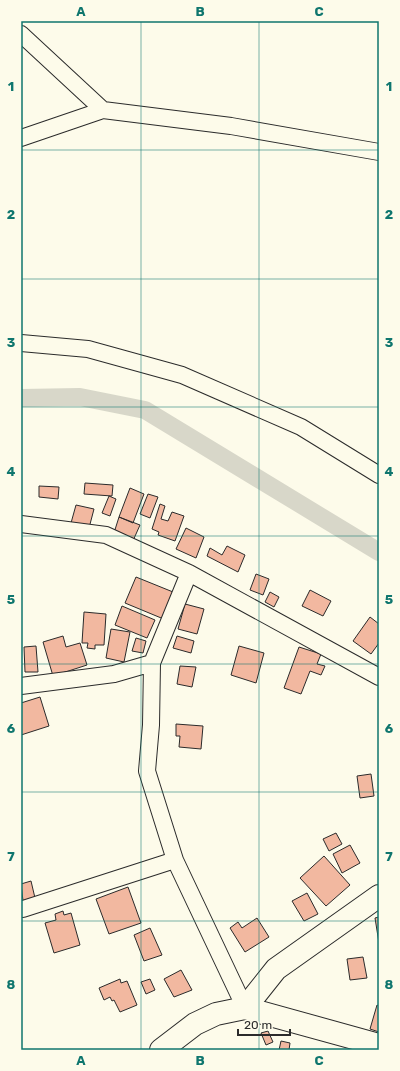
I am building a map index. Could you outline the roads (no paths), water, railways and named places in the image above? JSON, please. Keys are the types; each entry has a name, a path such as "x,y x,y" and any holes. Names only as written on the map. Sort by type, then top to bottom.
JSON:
{"main road":[{"path":"245,1008 276,969 379,896"},
{"path":"161,1050 195,1024 216,1014 245,1008 379,1045"}],"street":[{"path":"21,34 103,110"},
{"path":"21,138 103,110 231,126 379,152"},
{"path":"21,343 88,349 182,375 301,427 379,475"},
{"path":"21,524 106,535 189,573 379,677"},
{"path":"189,573 152,663 151,725 147,770 175,860 245,1008"},
{"path":"21,686 114,674 152,663"},
{"path":"23,909 175,860"}],"waterway":[{"path":"21,398 80,397 145,410 379,552"}]}
